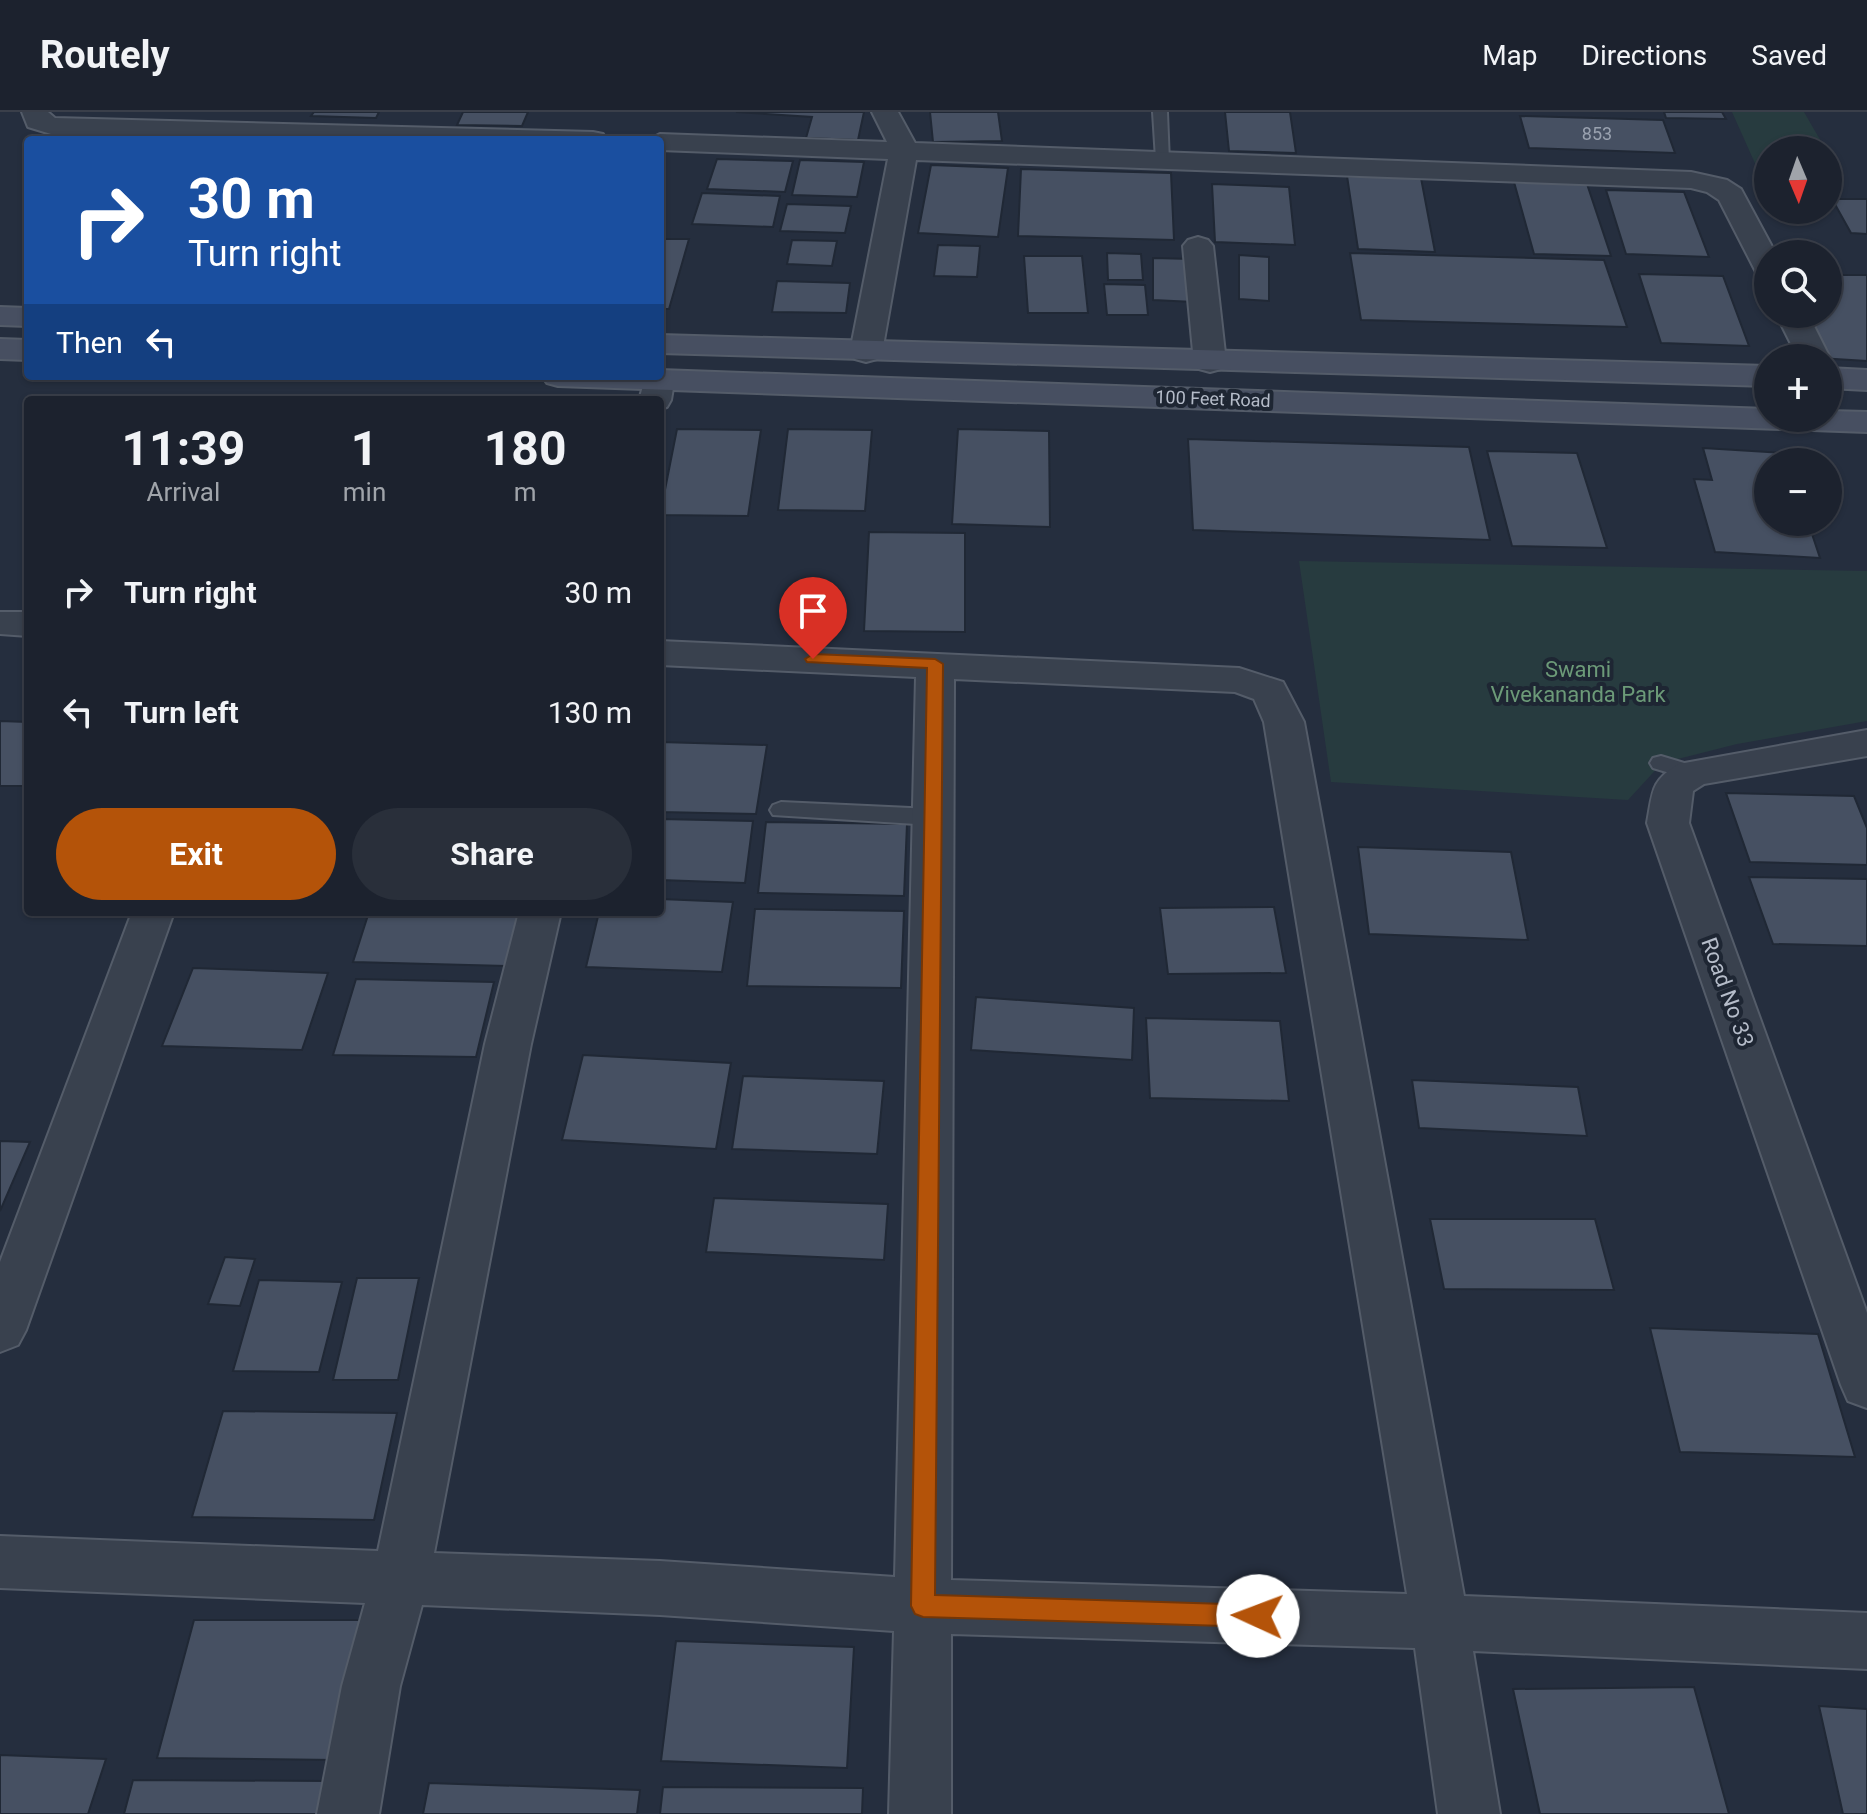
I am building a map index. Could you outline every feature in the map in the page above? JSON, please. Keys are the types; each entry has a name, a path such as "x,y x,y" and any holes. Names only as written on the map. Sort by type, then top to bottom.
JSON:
{"main road":[{"path":"0,316 24,317"},
{"name":"100 Feet Road","path":"664,344 1754,376"},
{"path":"0,349 24,350"},
{"path":"1599,371 1611,412"},
{"path":"1842,379 1867,380"},
{"name":"100 Feet Road","path":"584,380 657,391 1611,412 1867,422"}],"street":[{"path":"35,112 38,121 51,126 438,136"},
{"path":"866,352 904,149 885,112"},
{"path":"664,142 1691,180 1717,186 1731,195 1754,240"},
{"path":"1198,246 1210,362"},
{"path":"0,623 24,624"},
{"path":"664,653 1239,680 1269,691 1284,722 1440,1622 1469,1814"},
{"path":"920,1814 935,664"},
{"name":"Road No 33","path":"1862,755 1677,768 1668,823 1867,1385"},
{"path":"0,1330 152,916"},
{"path":"348,1814 371,1686 401,1576 508,1044 539,916"},
{"path":"0,1562 660,1588 923,1606 1440,1622 1867,1641"}],"lane":[{"path":"1160,112 1164,159"},
{"path":"781,810 932,817"}],"green space":[{"path":"1732,112 1804,112 1818,136 1754,136 1754,161"},
{"name":"Swami Vivekananda Park","path":"1299,561 1867,571 1867,721 1737,744 1662,763 1628,800 1331,782"}],"building":[{"path":"314,112 379,112 376,118 311,116"},
{"path":"463,112 528,112 522,126 457,125"},
{"path":"736,112 864,112 858,140 806,138 812,117"},
{"path":"930,112 998,112 1002,141 933,142"},
{"path":"1225,112 1290,112 1296,153 1229,151"},
{"path":"1664,112 1722,112 1726,119 1666,118"},
{"path":"1520,116 1663,120 1675,153 1529,148"},
{"path":"717,159 793,161 785,192 707,189"},
{"path":"800,160 864,162 857,197 792,195"},
{"path":"931,165 1008,168 998,237 918,233"},
{"path":"1021,169 1171,173 1174,240 1018,236"},
{"path":"1347,176 1421,178 1435,252 1358,249"},
{"path":"1514,182 1587,184 1611,256 1534,254"},
{"path":"1212,184 1289,187 1295,245 1215,242"},
{"path":"1606,190 1684,192 1709,257 1626,254"},
{"path":"702,193 780,196 773,227 692,224"},
{"path":"1842,199 1867,199 1867,234 1851,233 1842,217"},
{"path":"787,204 851,206 845,233 780,231"},
{"path":"664,239 689,239 669,309 664,309"},
{"path":"792,240 837,241 832,266 787,264"},
{"path":"938,245 980,246 977,277 934,276"},
{"path":"1107,253 1141,254 1143,280 1108,280"},
{"path":"1350,253 1604,260 1627,327 1361,320"},
{"path":"1239,255 1269,257 1269,301 1239,299"},
{"path":"1024,256 1082,256 1088,313 1028,313"},
{"path":"1153,258 1192,259 1194,302 1153,300"},
{"path":"1639,274 1723,276 1749,346 1661,343"},
{"path":"1842,275 1867,275 1867,361 1842,359 1842,344 1812,344 1804,328 1842,328"},
{"path":"777,281 850,283 846,313 772,312"},
{"path":"1104,284 1145,285 1148,315 1107,315"},
{"path":"677,429 761,430 748,516 664,515 664,495"},
{"path":"788,429 872,430 865,511 778,510"},
{"path":"958,429 1049,431 1050,527 952,524"},
{"path":"1188,439 1469,447 1490,540 1193,530"},
{"path":"1703,448 1754,451 1754,536 1813,536 1820,558 1715,552 1694,479 1712,480"},
{"path":"1487,451 1577,453 1607,548 1512,546"},
{"path":"869,532 965,533 965,632 864,631"},
{"path":"0,721 24,722 24,786 0,786"},
{"path":"664,742 767,745 756,814 664,812"},
{"path":"1726,793 1854,796 1867,828 1867,865 1750,862"},
{"path":"664,819 753,821 745,883 664,880"},
{"path":"766,822 907,824 904,896 758,893"},
{"path":"1358,847 1511,852 1528,940 1369,934"},
{"path":"1749,877 1867,879 1867,946 1773,944"},
{"path":"664,899 733,902 722,972 586,967 598,916 664,916"},
{"path":"1274,907 1286,973 1168,974 1160,908"},
{"path":"755,909 904,911 901,988 747,986"},
{"path":"368,916 518,916 507,966 353,962"},
{"path":"193,968 328,973 302,1050 162,1046"},
{"path":"356,979 494,982 476,1057 333,1055"},
{"path":"976,997 1134,1008 1132,1060 971,1050"},
{"path":"1146,1018 1280,1021 1289,1101 1150,1098"},
{"path":"583,1055 731,1063 716,1149 562,1140"},
{"path":"743,1076 884,1081 877,1154 732,1149"},
{"path":"1412,1080 1578,1087 1587,1136 1419,1128"},
{"path":"0,1141 30,1142 0,1211"},
{"path":"714,1198 888,1204 884,1260 706,1252"},
{"path":"1430,1219 1595,1219 1614,1290 1444,1289"},
{"path":"225,1257 255,1259 240,1306 208,1304"},
{"path":"357,1278 419,1278 398,1380 333,1380"},
{"path":"259,1280 342,1282 319,1372 233,1371"},
{"path":"1650,1328 1818,1334 1855,1457 1680,1452"},
{"path":"223,1411 397,1413 374,1520 192,1517"},
{"path":"194,1620 366,1620 337,1760 157,1758"},
{"path":"676,1641 854,1647 847,1768 661,1761"},
{"path":"1694,1687 1729,1814 1540,1814 1513,1689"},
{"path":"1819,1706 1867,1709 1867,1814 1843,1814"},
{"path":"0,1755 106,1759 88,1814 0,1814"},
{"path":"133,1780 329,1781 321,1814 124,1814"},
{"path":"429,1783 640,1790 637,1814 423,1814"},
{"path":"663,1787 863,1788 862,1814 660,1814"}],"route":[{"path":"813,659 935,664 923,1606 1258,1616"}]}
